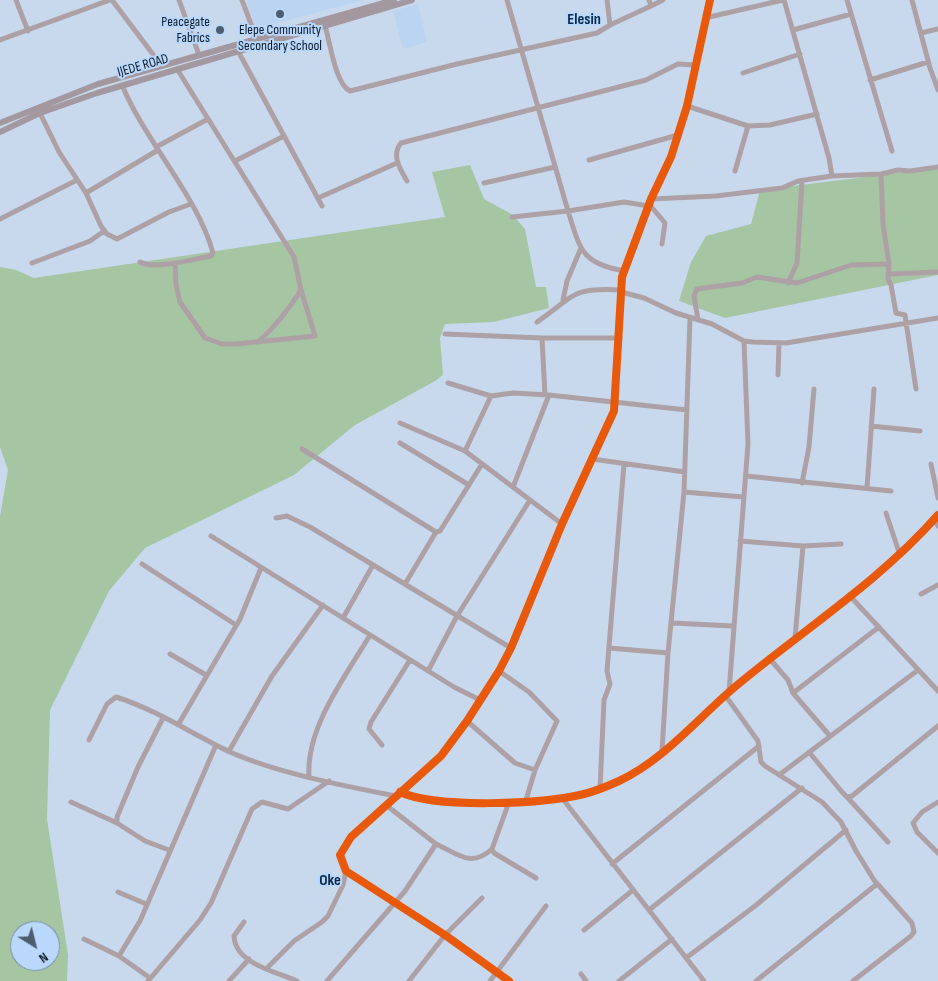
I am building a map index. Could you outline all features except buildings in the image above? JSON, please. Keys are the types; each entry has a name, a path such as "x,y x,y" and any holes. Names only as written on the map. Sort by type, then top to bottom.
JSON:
{"main road":[{"name":"IJEDE ROAD","path":"0,123 74,92 161,65 394,0"},
{"name":"IJEDE ROAD","path":"0,132 40,114 122,85 412,0"}],"street":[{"path":"16,0 28,31"},
{"path":"0,40 112,1 120,0"},
{"path":"179,0 200,55"},
{"path":"242,0 256,40"},
{"path":"507,0 580,248 600,266 625,271"},
{"path":"607,0 610,25"},
{"path":"649,0 651,6"},
{"path":"325,26 335,66 344,88 350,91 597,33 663,0"},
{"path":"266,969 294,941 328,916 343,885 346,871 340,855 343,846 441,756 467,721 499,671 511,648 562,524 616,403 621,291 625,271 678,135 687,106 710,0"},
{"path":"705,18 784,0 817,114 832,176"},
{"path":"847,0 892,151"},
{"path":"912,0 928,62 938,90"},
{"path":"112,1 161,65"},
{"path":"793,30 851,14"},
{"path":"921,34 938,29"},
{"path":"238,51 322,206"},
{"path":"743,73 800,54"},
{"path":"870,80 928,62"},
{"path":"407,181 397,164 398,146 401,143 646,80 678,64 695,64"},
{"path":"175,263 178,296 204,338 222,344 243,344 315,336 300,290 294,257 177,69"},
{"path":"122,85 190,204 214,254 175,263 146,265 140,262"},
{"path":"687,106 748,126 770,125 817,114"},
{"path":"40,114 86,193 104,231 117,239 190,204"},
{"path":"86,193 208,119"},
{"path":"735,171 748,126"},
{"path":"589,160 678,135"},
{"path":"235,161 284,136"},
{"path":"318,198 397,164"},
{"path":"484,183 555,167"},
{"path":"512,218 624,202 650,203 782,188 802,181 832,176 881,174 898,170 910,172 938,167"},
{"path":"881,174 883,224 890,264 888,279 892,285 896,313 905,315 916,389"},
{"path":"0,219 77,180"},
{"path":"788,283 797,263 802,181"},
{"path":"650,203 665,223 662,244"},
{"path":"32,264 75,248 104,231"},
{"path":"563,300 568,278 580,248"},
{"path":"698,320 694,296 697,289 742,283 757,278 797,283 851,265 890,264"},
{"path":"889,274 938,272"},
{"path":"259,341 280,321 300,290"},
{"path":"537,322 563,300 583,291 621,291 644,298 744,341 779,343 907,325 938,318"},
{"path":"662,751 668,653 684,492 690,318"},
{"path":"445,334 542,338 620,338"},
{"path":"513,487 547,395 542,338"},
{"path":"744,341 748,444 727,693 759,746 761,762 822,802 846,830 856,851 877,884 912,923 914,932 911,936 853,981"},
{"path":"778,374 779,343"},
{"path":"448,383 491,396 513,393 547,395 687,410"},
{"path":"802,483 809,448 814,389"},
{"path":"867,488 874,389"},
{"path":"465,452 491,396"},
{"path":"400,423 465,452 562,524"},
{"path":"871,426 920,431"},
{"path":"400,443 469,485"},
{"path":"302,449 436,532"},
{"path":"592,459 685,472"},
{"path":"405,584 436,532 440,531 482,464"},
{"path":"600,789 604,700 610,684 607,670 624,464"},
{"path":"931,464 938,498"},
{"path":"746,476 891,491"},
{"path":"684,492 743,497"},
{"path":"428,671 457,616 530,500"},
{"path":"886,513 900,555"},
{"path":"276,518 287,516 296,519 511,648"},
{"path":"89,740 112,698 126,700 249,760 329,782 426,800 472,804 562,798 600,789 627,776 662,751 769,658 900,555 936,517"},
{"path":"936,517 938,526"},
{"path":"211,536 428,671 480,700"},
{"path":"740,541 803,546 841,544"},
{"path":"794,638 803,546"},
{"path":"142,564 236,624"},
{"path":"344,618 373,565"},
{"path":"178,725 236,624 261,568"},
{"path":"921,594 938,585"},
{"path":"849,595 938,691"},
{"path":"229,751 272,676 323,605"},
{"path":"672,623 733,626"},
{"path":"793,693 879,627"},
{"path":"308,776 309,755 322,717 370,635"},
{"path":"609,648 668,653"},
{"path":"170,654 206,675"},
{"path":"769,658 788,680 793,693 830,736"},
{"path":"382,745 370,729 371,722 410,660"},
{"path":"780,775 918,670"},
{"path":"499,671 529,692 557,721 535,770 526,800"},
{"path":"117,823 117,817 138,767 163,718"},
{"path":"467,721 515,763 535,770"},
{"path":"847,797 852,796 938,726"},
{"path":"120,956 140,921 216,744"},
{"path":"612,864 759,746"},
{"path":"809,752 888,842"},
{"path":"84,939 120,956 149,980 200,920 211,903 252,809 262,802 288,809 329,782"},
{"path":"650,910 802,788"},
{"path":"562,798 704,981"},
{"path":"71,802 117,823 145,840 169,850"},
{"path":"386,805 436,844 470,860 477,860 492,849 509,802"},
{"path":"938,802 922,812 914,823 917,832 938,853"},
{"path":"686,958 742,916 846,830"},
{"path":"327,981 426,863 436,844"},
{"path":"492,849 494,853 536,878"},
{"path":"346,871 445,935 509,981"},
{"path":"756,981 877,884"},
{"path":"584,930 633,890"},
{"path":"118,892 146,904"},
{"path":"409,981 445,935 482,898"},
{"path":"490,981 546,906"},
{"path":"244,922 236,930 234,942 237,948 249,959 266,969 297,981"},
{"path":"618,981 672,939"},
{"path":"229,981 249,959"},
{"path":"581,974 586,981"}],"shaded area":[{"name":"Elepe Community Secondary School","path":"246,0 363,0 256,29"},
{"path":"418,4 427,42 403,49 393,11"}],"green space":[{"path":"470,165 484,199 513,215 525,229 536,287 546,287 549,308 494,322 445,324 440,338 443,375 355,425 294,475 145,548 109,591 50,710 47,819 68,955 67,981 0,981 0,516 8,470 0,447 0,267 16,270 34,278 445,217 432,172"},
{"path":"938,168 938,275 725,318 679,301 691,262 706,236 751,224 760,190"}],"cycle path":[{"path":"509,981 445,935 346,871 340,855 351,837 441,756 467,721 499,671 511,648 562,524 614,411 622,277 651,199 671,157 687,106 710,0"},
{"path":"400,792 439,801 464,803 518,802 584,794 619,781 651,762 666,750 736,686 891,562 938,515"}],"place":[{"name":"Elepe Community Secondary School","path":"280,14"},
{"name":"Peacegate Fabrics","path":"220,30"}],"district":[{"name":"Elesin","path":"584,20"},
{"name":"Oke","path":"330,881"}]}
